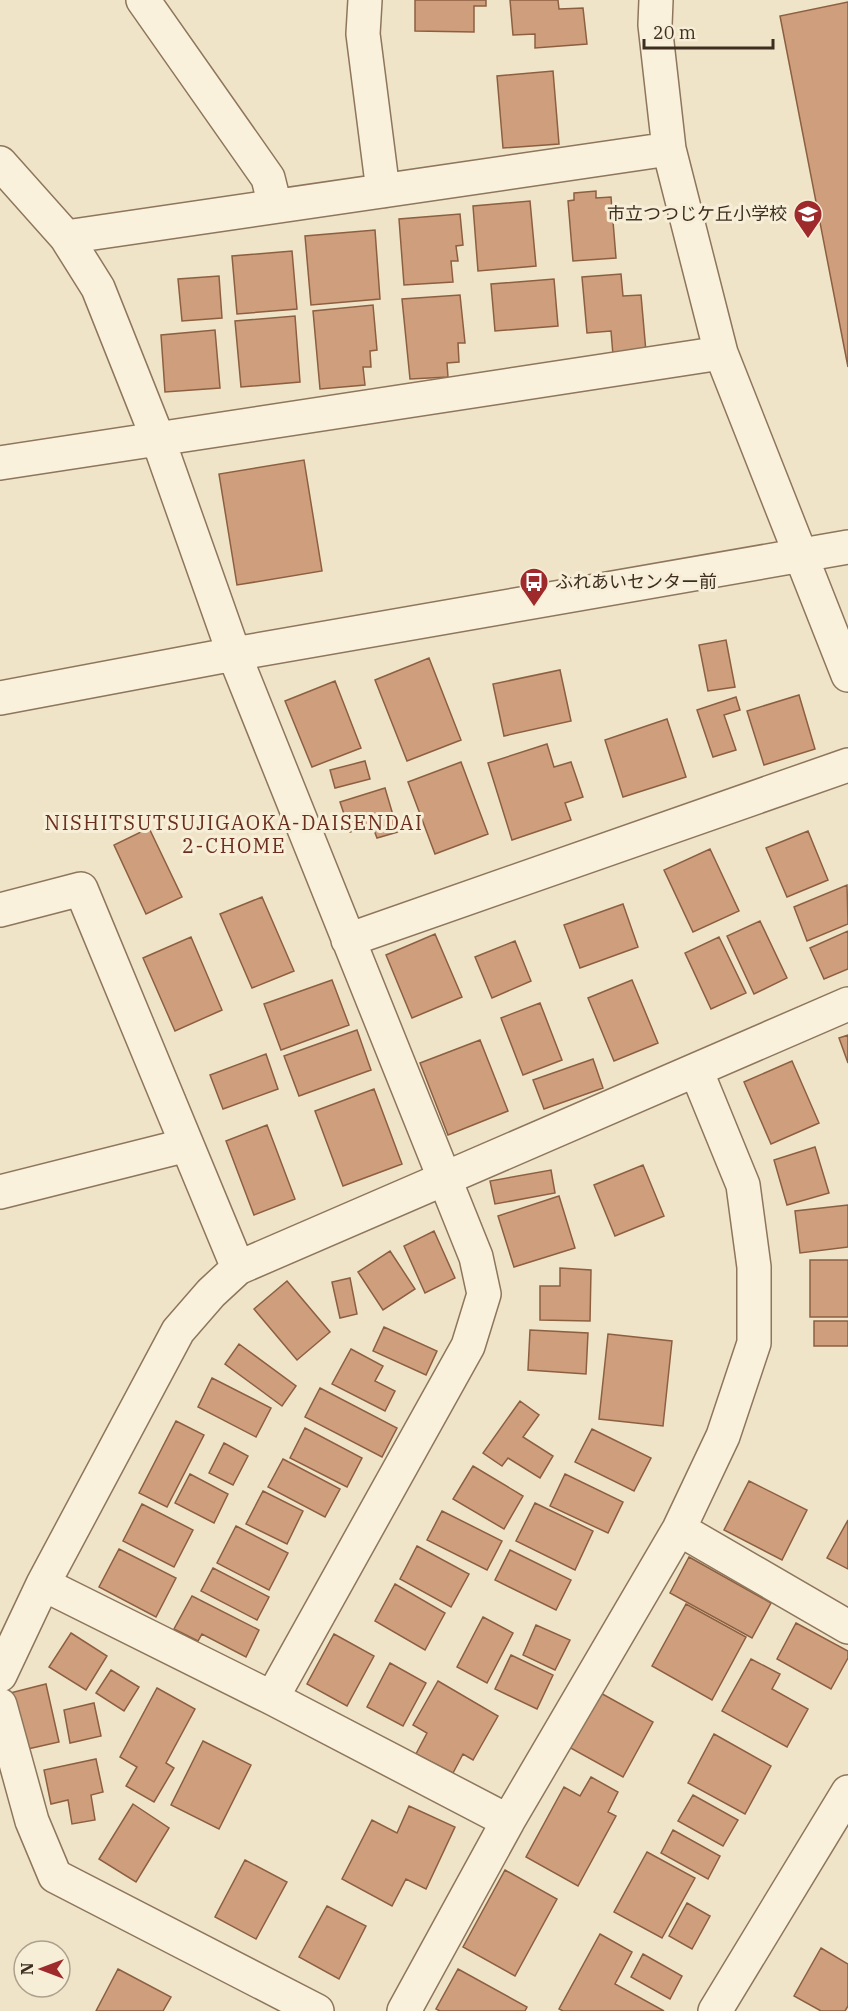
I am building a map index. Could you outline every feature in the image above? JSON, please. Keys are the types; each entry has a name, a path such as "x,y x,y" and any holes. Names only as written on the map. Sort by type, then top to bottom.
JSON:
{"street":[{"path":"143,0 268,178 275,207"},
{"path":"365,0 363,33 383,191"},
{"path":"656,0 655,25 669,149 721,353 848,675"},
{"path":"66,237 669,149"},
{"path":"0,164 66,237 98,288 158,439 234,654 476,1257 484,1294 468,1346 272,1698"},
{"path":"0,463 721,353"},
{"path":"0,698 234,654 848,547"},
{"path":"348,940 848,765"},
{"path":"0,910 81,889 238,1268"},
{"path":"0,1675 43,1584 178,1331 211,1293 238,1268 848,1004"},
{"path":"404,2011 508,1821 679,1529 723,1436 754,1343 754,1267 743,1185 696,1070"},
{"path":"0,1192 186,1145"},
{"path":"679,1529 848,1627"},
{"path":"43,1584 272,1698 508,1821"},
{"path":"0,1705 32,1821 55,1876 317,2011"},
{"path":"721,2008 848,1792"}],"building":[{"path":"415,0 486,0 486,6 474,6 474,32 415,31"},
{"path":"510,0 558,0 559,9 583,8 587,44 535,48 535,34 513,35"},
{"path":"848,2 848,367 780,16"},
{"path":"553,71 559,144 503,148 497,76"},
{"path":"596,191 596,198 611,197 616,258 573,261 568,201 574,200 574,193"},
{"path":"530,201 536,266 478,271 473,206"},
{"path":"460,214 463,245 456,246 458,261 451,261 453,282 404,285 399,219"},
{"path":"375,230 380,299 311,305 305,236"},
{"path":"292,251 297,309 237,314 232,256"},
{"path":"621,274 623,296 641,295 646,352 613,355 611,331 587,333 582,277"},
{"path":"219,276 222,318 182,321 178,279"},
{"path":"554,279 558,326 495,331 491,284"},
{"path":"460,295 465,343 458,343 459,362 447,363 448,377 410,379 402,299"},
{"path":"373,305 377,350 370,351 371,367 363,367 365,385 320,389 313,311"},
{"path":"295,316 300,382 241,387 235,321"},
{"path":"215,330 220,388 165,392 161,335"},
{"path":"304,460 322,571 237,585 219,474"},
{"path":"726,640 735,687 708,691 699,645"},
{"path":"429,658 461,740 407,761 375,680"},
{"path":"560,670 571,721 504,736 493,684"},
{"path":"335,681 361,748 312,767 285,701"},
{"path":"799,695 815,749 764,765 747,711"},
{"path":"736,697 740,710 724,715 736,750 713,757 697,710"},
{"path":"667,719 686,777 623,797 605,740"},
{"path":"547,744 554,767 571,762 583,797 565,803 571,820 512,840 488,763"},
{"path":"365,761 370,779 335,788 330,770"},
{"path":"461,762 488,834 435,854 408,782"},
{"path":"385,788 398,832 377,838 372,825 350,832 340,802"},
{"path":"149,828 182,897 146,914 114,845"},
{"path":"808,831 828,880 787,897 766,848"},
{"path":"710,849 739,911 693,932 664,870"},
{"path":"847,885 848,924 807,941 794,907"},
{"path":"262,897 294,971 252,988 220,914"},
{"path":"623,904 638,947 580,968 564,925"},
{"path":"760,921 787,978 754,994 727,936"},
{"path":"848,931 848,969 824,979 810,948"},
{"path":"435,934 462,997 412,1018 386,955"},
{"path":"191,937 222,1010 175,1031 143,958"},
{"path":"719,937 746,993 711,1009 685,953"},
{"path":"515,941 531,981 492,998 475,957"},
{"path":"332,980 349,1025 281,1050 264,1004"},
{"path":"632,980 658,1043 614,1061 588,998"},
{"path":"540,1003 562,1060 523,1075 501,1018"},
{"path":"357,1030 371,1070 299,1096 284,1056"},
{"path":"848,1035 848,1063 839,1038"},
{"path":"480,1040 508,1111 448,1135 420,1063"},
{"path":"266,1054 278,1089 223,1109 210,1075"},
{"path":"593,1059 603,1088 544,1109 533,1080"},
{"path":"792,1061 819,1123 771,1144 744,1082"},
{"path":"374,1089 402,1164 343,1186 315,1111"},
{"path":"267,1125 295,1199 254,1215 226,1141"},
{"path":"815,1147 829,1193 787,1205 774,1160"},
{"path":"643,1165 664,1216 615,1236 594,1185"},
{"path":"551,1170 555,1193 495,1204 490,1181"},
{"path":"559,1196 575,1248 514,1267 498,1216"},
{"path":"848,1205 848,1247 800,1253 795,1211"},
{"path":"434,1231 455,1278 425,1293 404,1246"},
{"path":"390,1251 415,1289 383,1310 358,1272"},
{"path":"810,1260 848,1260 848,1317 810,1317"},
{"path":"560,1268 591,1270 590,1321 540,1320 540,1286 560,1286"},
{"path":"350,1278 357,1314 340,1318 332,1282"},
{"path":"287,1281 330,1332 297,1360 254,1309"},
{"path":"814,1321 848,1321 848,1346 814,1346"},
{"path":"384,1327 437,1351 426,1375 373,1351"},
{"path":"530,1330 588,1333 586,1374 528,1370"},
{"path":"608,1334 672,1341 663,1426 599,1419"},
{"path":"239,1344 296,1386 282,1406 225,1364"},
{"path":"351,1349 383,1366 375,1381 395,1391 385,1411 332,1384"},
{"path":"212,1378 271,1408 256,1437 198,1407"},
{"path":"320,1388 397,1428 382,1457 305,1417"},
{"path":"520,1401 539,1415 523,1437 553,1456 540,1478 508,1458 502,1466 483,1453"},
{"path":"176,1421 204,1435 167,1507 139,1493"},
{"path":"305,1428 362,1458 347,1487 290,1458"},
{"path":"592,1429 651,1458 634,1491 575,1462"},
{"path":"224,1443 248,1456 233,1485 209,1473"},
{"path":"283,1459 340,1489 325,1517 268,1487"},
{"path":"473,1466 523,1496 504,1529 453,1499"},
{"path":"190,1474 228,1494 214,1523 175,1503"},
{"path":"565,1474 623,1502 608,1533 550,1506"},
{"path":"749,1481 807,1510 782,1560 724,1530"},
{"path":"263,1491 303,1511 287,1544 246,1524"},
{"path":"535,1503 593,1531 575,1570 516,1541"},
{"path":"142,1504 193,1530 174,1567 123,1541"},
{"path":"442,1511 502,1541 487,1570 427,1540"},
{"path":"848,1520 848,1569 827,1558"},
{"path":"236,1526 288,1553 269,1590 217,1563"},
{"path":"417,1546 469,1574 451,1607 400,1579"},
{"path":"119,1549 176,1578 156,1617 99,1587"},
{"path":"510,1550 571,1580 556,1610 495,1580"},
{"path":"689,1557 771,1603 752,1638 670,1593"},
{"path":"213,1568 269,1597 257,1620 201,1591"},
{"path":"395,1584 445,1613 425,1650 375,1621"},
{"path":"192,1596 259,1630 246,1657 202,1634 198,1641 174,1629"},
{"path":"686,1604 746,1637 712,1700 652,1666"},
{"path":"483,1617 513,1633 487,1683 457,1667"},
{"path":"796,1623 848,1651 848,1658 831,1689 777,1659"},
{"path":"536,1625 570,1640 555,1670 523,1655"},
{"path":"71,1633 107,1656 86,1690 49,1667"},
{"path":"334,1634 374,1656 347,1706 307,1684"},
{"path":"511,1655 553,1675 537,1709 495,1689"},
{"path":"751,1659 780,1674 772,1689 808,1709 787,1747 722,1711"},
{"path":"390,1663 426,1683 403,1726 367,1707"},
{"path":"111,1670 139,1687 124,1711 96,1693"},
{"path":"438,1681 498,1716 473,1760 463,1754 453,1773 416,1754 427,1733 413,1725"},
{"path":"46,1684 59,1742 23,1750 10,1693"},
{"path":"157,1688 195,1709 166,1763 174,1768 154,1802 126,1786 137,1767 120,1757"},
{"path":"597,1691 653,1722 623,1777 567,1746"},
{"path":"94,1703 101,1736 70,1743 64,1710"},
{"path":"714,1734 771,1766 745,1814 688,1783"},
{"path":"203,1741 251,1765 219,1829 171,1805"},
{"path":"96,1759 103,1792 91,1795 95,1820 72,1824 68,1800 51,1804 44,1770"},
{"path":"591,1777 618,1792 608,1812 616,1816 578,1886 526,1857 564,1787 580,1796"},
{"path":"693,1795 738,1820 723,1846 678,1821"},
{"path":"133,1804 169,1828 136,1882 99,1859"},
{"path":"409,1806 455,1827 426,1889 406,1879 392,1906 342,1879 372,1820 397,1833"},
{"path":"673,1830 720,1856 708,1879 661,1853"},
{"path":"647,1852 695,1878 662,1938 614,1912"},
{"path":"245,1860 287,1882 256,1939 215,1917"},
{"path":"505,1870 557,1899 515,1976 463,1947"},
{"path":"687,1903 710,1916 692,1949 669,1936"},
{"path":"327,1906 366,1926 339,1979 299,1957"},
{"path":"600,1934 632,1952 615,1984 664,2011 563,2011 559,2009"},
{"path":"821,1948 848,1964 848,2006 845,2011 821,2011 794,1996"},
{"path":"643,1954 682,1976 670,1999 631,1977"},
{"path":"118,1969 171,1997 163,2011 96,2011"},
{"path":"458,1969 527,2007 525,2011 440,2011 436,2009"}],"place":[{"name":"市立つつじケ丘小学校","path":"808,240"},
{"name":"ふれあいセンター前","path":"534,608"}],"district":[{"name":"NISHITSUTSUJIGAOKA-DAISENDAI 2-CHOME","path":"234,834"}]}
